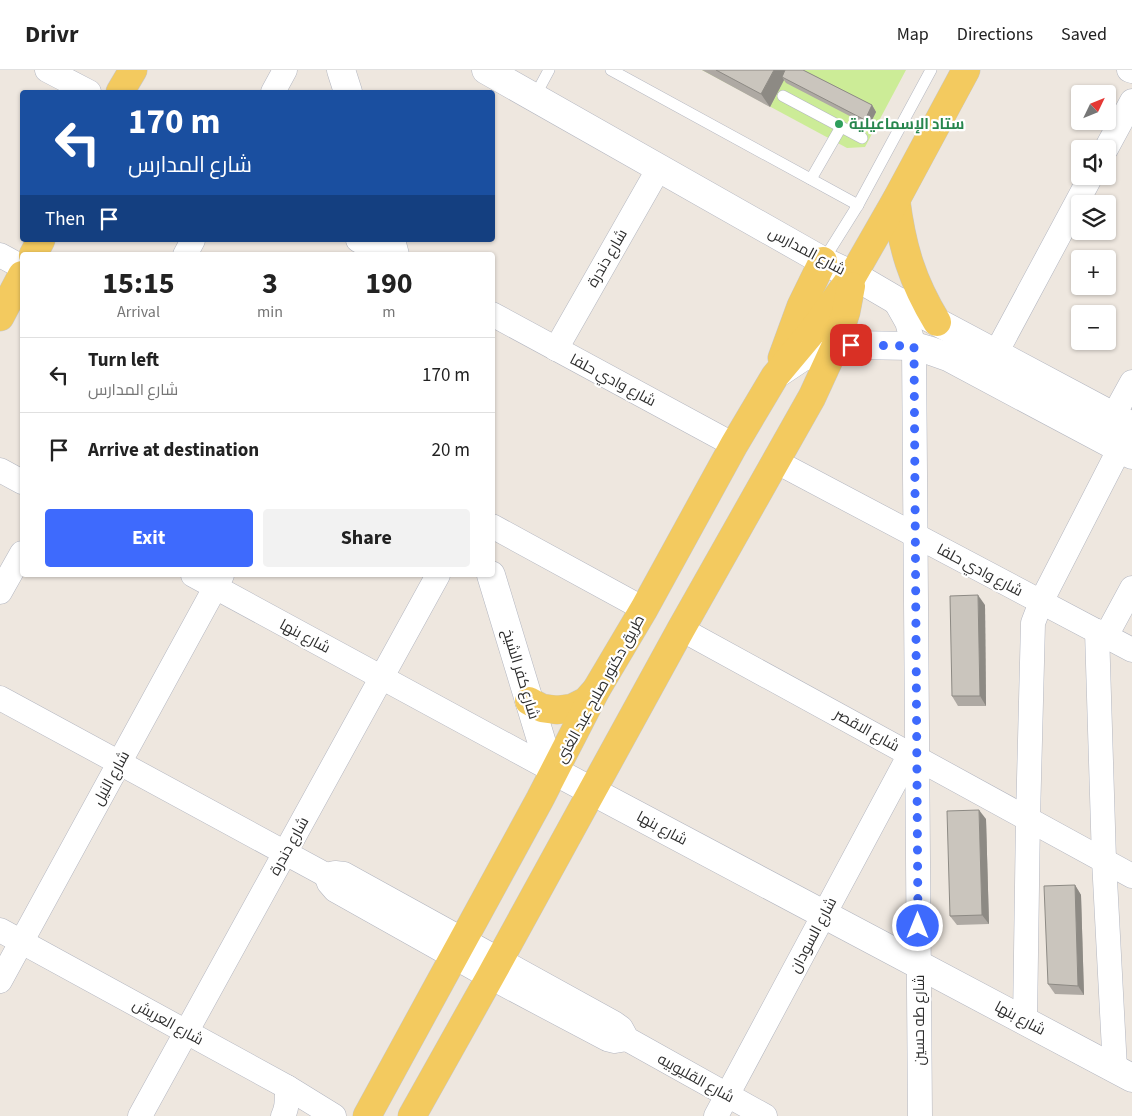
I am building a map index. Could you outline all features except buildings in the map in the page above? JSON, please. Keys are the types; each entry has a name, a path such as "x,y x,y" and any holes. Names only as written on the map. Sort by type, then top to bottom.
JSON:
{"main road":[{"path":"121,90 133,70"},
{"path":"341,70 347,90"},
{"name":"شارع المدارس","path":"486,70 823,261 853,275 996,353 1120,437"},
{"name":"طريق دكتور صلاح عبد الغنى","path":"368,1116 596,690 644,609 734,445 775,376 812,333 853,275 966,70"},
{"path":"896,200 902,242 908,263 937,322"},
{"path":"775,376 801,306 823,261"},
{"name":"طريق دكتور صلاح عبد الغنى","path":"412,1116 680,629 812,397 835,346 846,312 853,275"},
{"path":"0,317 20,279"},
{"path":"775,376 802,358 835,346 914,346 948,357 1120,437"},
{"name":"شارع كفر الشيخ","path":"492,577 545,753 554,771"},
{"path":"529,700 542,708 557,710 572,708 586,701 596,690"},
{"name":"شارع بنها","path":"554,771 1123,1073"}],"street":[{"path":"47,70 85,90"},
{"path":"274,90 285,70"},
{"path":"1111,140 1132,101"},
{"name":"شارع دندرة","path":"556,349 659,168"},
{"path":"996,353 1086,185"},
{"path":"362,242 380,252"},
{"path":"0,255 20,266"},
{"name":"شارع طه حسين","path":"894,299 907,322 914,346 913,756 920,1116"},
{"name":"شارع وادي حلفا","path":"495,316 734,445"},
{"path":"1025,1021 1032,630 1041,602 1120,437 1132,382"},
{"name":"شارع وادي حلفا","path":"776,461 1132,650"},
{"path":"0,470 20,481"},
{"path":"495,528 644,609"},
{"path":"0,592 20,557"},
{"name":"شارع بنها","path":"202,577 219,581 382,677 554,771"},
{"name":"شارع دندرة","path":"140,1116 437,577"},
{"name":"شارع النيل","path":"0,981 219,581"},
{"path":"1123,1073 1104,860 1101,634 1132,588"},
{"name":"شارع الاقصر","path":"680,629 1132,876"},
{"path":"0,698 286,852"},
{"name":"شارع السودان","path":"716,1116 824,914 913,756"},
{"name":"شارع القليوبيه","path":"286,852 326,875 329,884 335,890 459,948 495,968 607,1039 615,1041 627,1039 765,1116"},
{"name":"شارع العريش","path":"0,930 287,1087 334,1116"},
{"path":"283,1116 288,1100 287,1087"}],"lane":[{"path":"534,98 549,70"},
{"path":"611,70 858,205"},
{"path":"823,261 858,205 931,70"},
{"path":"783,96 862,138"},
{"path":"811,179 841,127"}],"green space":[{"name":"ستاد الإسماعيلية","path":"702,70 906,70 865,147 847,148"}],"place":[{"name":"ستاد الإسماعيلية","path":"839,124"}],"route":[{"path":"851,345 914,346 918,926"}]}
